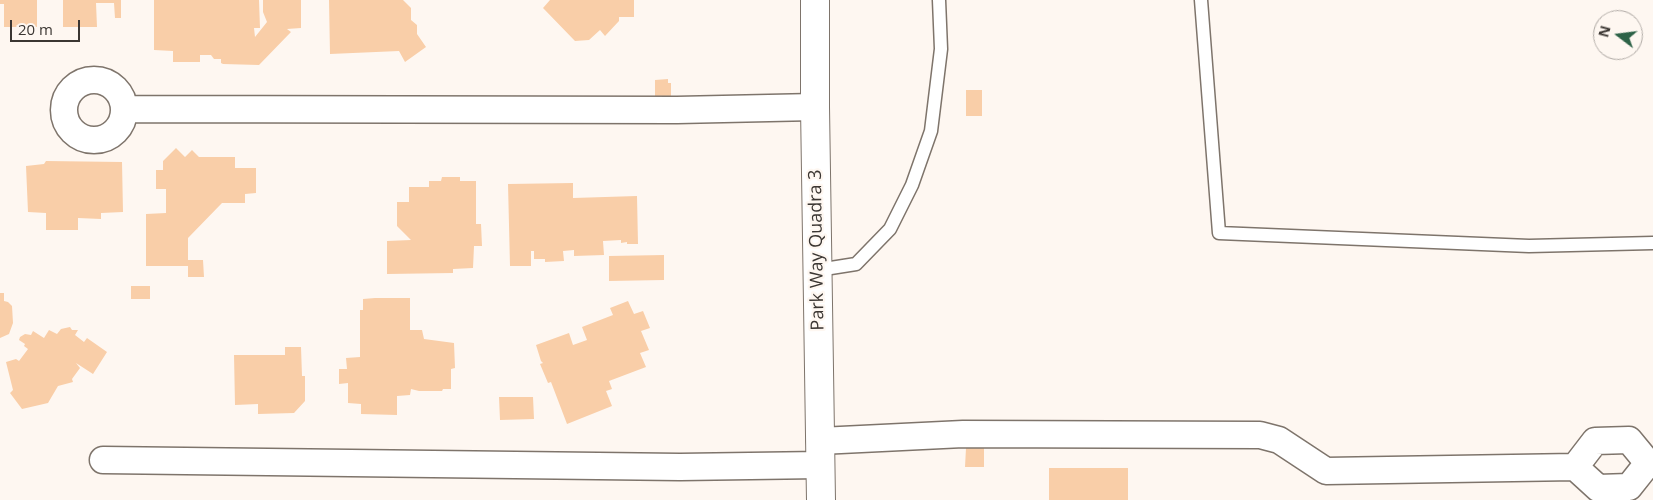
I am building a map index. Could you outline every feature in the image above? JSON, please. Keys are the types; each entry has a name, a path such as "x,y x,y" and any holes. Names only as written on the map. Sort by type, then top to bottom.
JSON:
{"street":[{"name":"Park Way Quadra 3","path":"815,0 821,500"},
{"path":"124,108 677,110 815,107"},
{"path":"103,460 680,467 820,453 963,434 1260,435 1279,440 1326,471 1575,467"}],"lane":[{"path":"818,270 856,264 890,229 912,185 931,130 941,49 939,0"},
{"path":"1201,0 1219,233 1529,246 1653,243"}],"building":[{"path":"0,0 37,0 37,27 4,27 4,4 0,4"},
{"path":"63,0 121,0 121,18 115,18 114,3 96,3 97,27 63,27"},
{"path":"154,0 259,0 260,28 254,28 255,37 267,22 263,12 263,0 301,0 301,28 287,29 291,32 259,65 223,64 221,59 214,59 211,55 200,55 200,62 173,62 173,51 154,50"},
{"path":"329,0 403,0 411,8 411,20 417,25 417,34 426,47 405,62 399,51 330,54"},
{"path":"550,0 634,0 634,17 619,17 619,21 605,36 600,30 589,40 575,41 543,8"},
{"path":"668,79 668,83 671,83 671,97 655,96 655,80"},
{"path":"966,90 982,90 982,116 966,116"},
{"path":"176,148 185,157 192,150 199,157 235,157 235,168 256,168 256,193 245,194 245,203 222,203 188,238 188,260 203,260 204,277 188,277 188,266 146,266 146,214 166,213 166,189 156,189 156,170 163,170 163,161"},
{"path":"46,161 122,162 123,212 101,213 101,219 78,218 78,230 46,230 46,213 28,212 26,166 44,164"},
{"path":"442,177 460,177 460,181 476,181 476,224 481,224 482,246 474,246 473,268 453,269 453,273 387,274 387,241 411,240 397,226 397,202 409,202 409,187 429,187 429,181 441,181"},
{"path":"573,183 573,198 637,196 638,244 621,243 621,240 603,241 604,255 574,256 574,250 563,251 564,261 545,262 545,259 534,259 534,251 531,251 531,266 510,266 508,184"},
{"path":"664,255 664,280 609,281 609,256"},
{"path":"131,286 150,286 150,299 131,299"},
{"path":"0,293 4,293 4,301 12,306 13,323 9,334 0,338"},
{"path":"410,298 410,330 422,330 424,339 454,343 455,368 451,369 451,389 419,391 411,389 410,395 397,396 397,415 361,414 361,404 348,403 348,383 339,384 339,369 347,369 346,358 360,357 360,310 363,310 363,299"},
{"path":"628,301 634,314 643,311 650,328 641,331 649,350 640,353 646,367 609,381 612,389 606,391 612,406 567,424 551,382 548,383 540,364 543,363 536,345 569,333 573,345 587,340 582,327 613,315 610,308"},
{"path":"70,327 72,330 78,330 75,335 84,342 87,338 107,352 93,374 76,363 80,368 72,379 73,382 58,386 48,403 22,409 10,393 13,390 6,362 16,359 19,361 28,349 19,340 20,337 25,334 31,335 33,331 44,338 49,330 57,334 61,329"},
{"path":"285,347 301,347 302,376 305,376 305,401 294,413 258,414 258,404 235,405 234,355 285,355"},
{"path":"499,397 533,397 534,419 500,420"},
{"path":"966,448 984,448 984,467 965,467"},
{"path":"1049,468 1128,468 1128,500 1049,500"}]}
